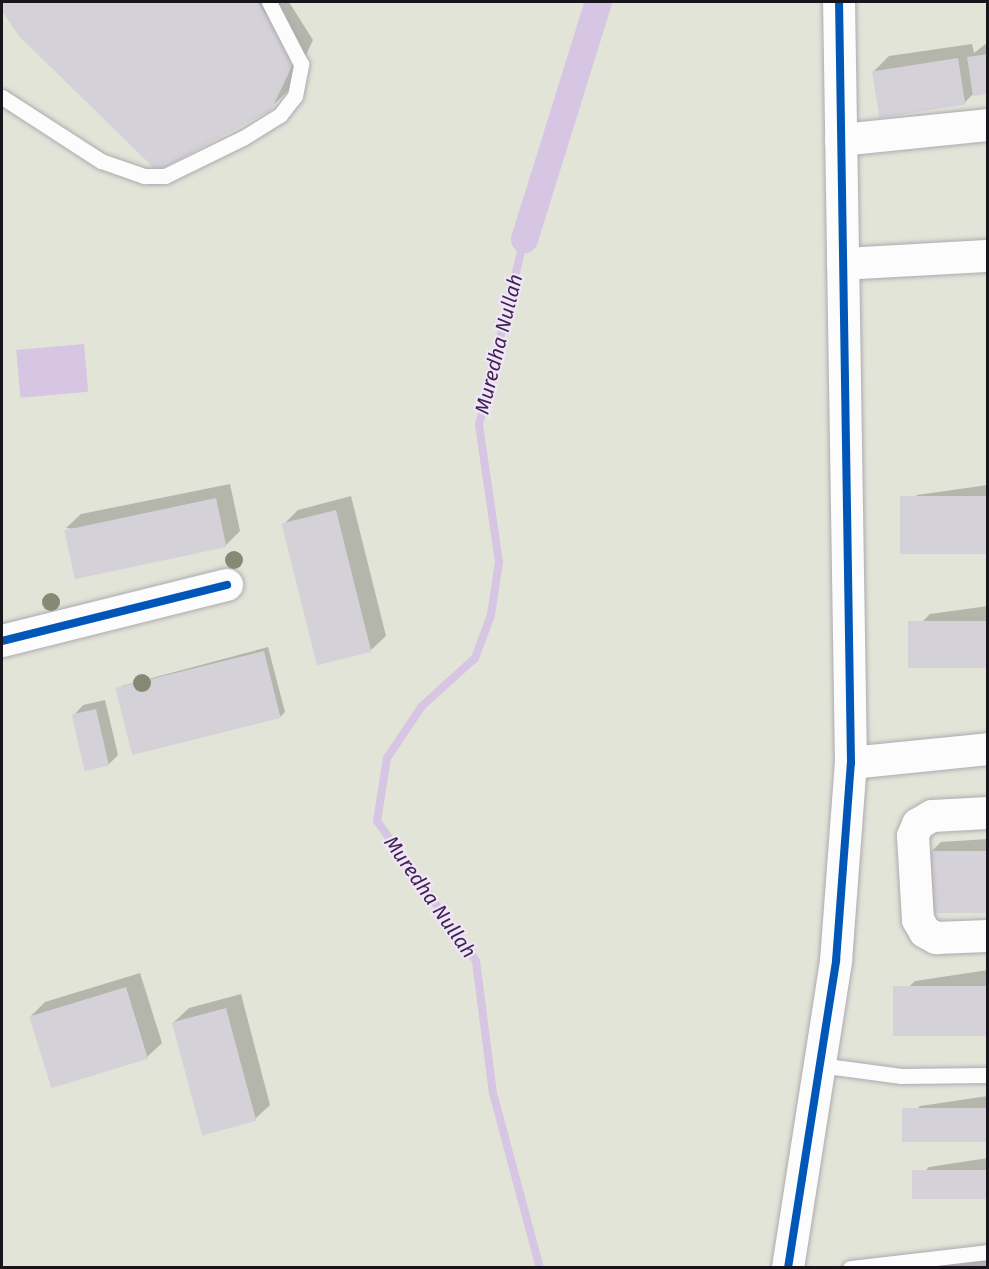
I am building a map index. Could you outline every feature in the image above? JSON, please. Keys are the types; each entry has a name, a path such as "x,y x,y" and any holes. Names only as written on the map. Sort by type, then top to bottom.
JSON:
{"street":[{"path":"788,1268 844,896 851,763 839,2"},
{"path":"841,140 987,125"},
{"path":"843,264 987,256"},
{"path":"2,641 227,585"},
{"path":"851,763 987,749"},
{"path":"987,813 932,816 918,824 913,836 918,920 925,932 936,938 987,936"}],"lane":[{"path":"2,97 101,161 144,176 165,176 243,138 280,115 295,96 301,64 268,2"},
{"path":"819,1065 901,1076 987,1075"},
{"path":"850,1268 987,1252"}],"shaded area":[{"path":"2,2 987,2 987,1268 2,1268"},
{"path":"84,344 88,392 20,398 16,350"}],"building":[{"path":"2,2 258,2 295,60 271,110 157,171 19,36 2,11"},
{"path":"988,54 988,94 973,96 967,57"},
{"path":"958,58 965,104 879,118 872,72"},
{"path":"900,496 988,496 988,554 900,554"},
{"path":"216,498 226,547 75,579 64,530"},
{"path":"336,510 371,652 317,665 282,524"},
{"path":"908,621 988,621 988,668 908,668"},
{"path":"264,651 281,718 132,755 116,688"},
{"path":"96,709 109,766 85,771 72,715"},
{"path":"924,851 988,851 988,913 924,913"},
{"path":"893,986 988,986 988,1036 893,1036"},
{"path":"126,987 148,1059 51,1088 29,1017"},
{"path":"226,1008 256,1121 202,1136 172,1022"},
{"path":"902,1108 988,1108 988,1142 902,1142"},
{"path":"912,1170 988,1170 988,1199 912,1199"}],"waterway":[{"name":"Muredha Nullah","path":"524,239 598,2"},
{"name":"Muredha Nullah","path":"524,239 479,425 499,562 491,615 475,658 422,706 387,758 377,821 476,961 493,1093 540,1268"}],"cycle path":[{"path":"788,1268 836,961 851,763 839,2"},
{"path":"2,641 227,585"}]}
